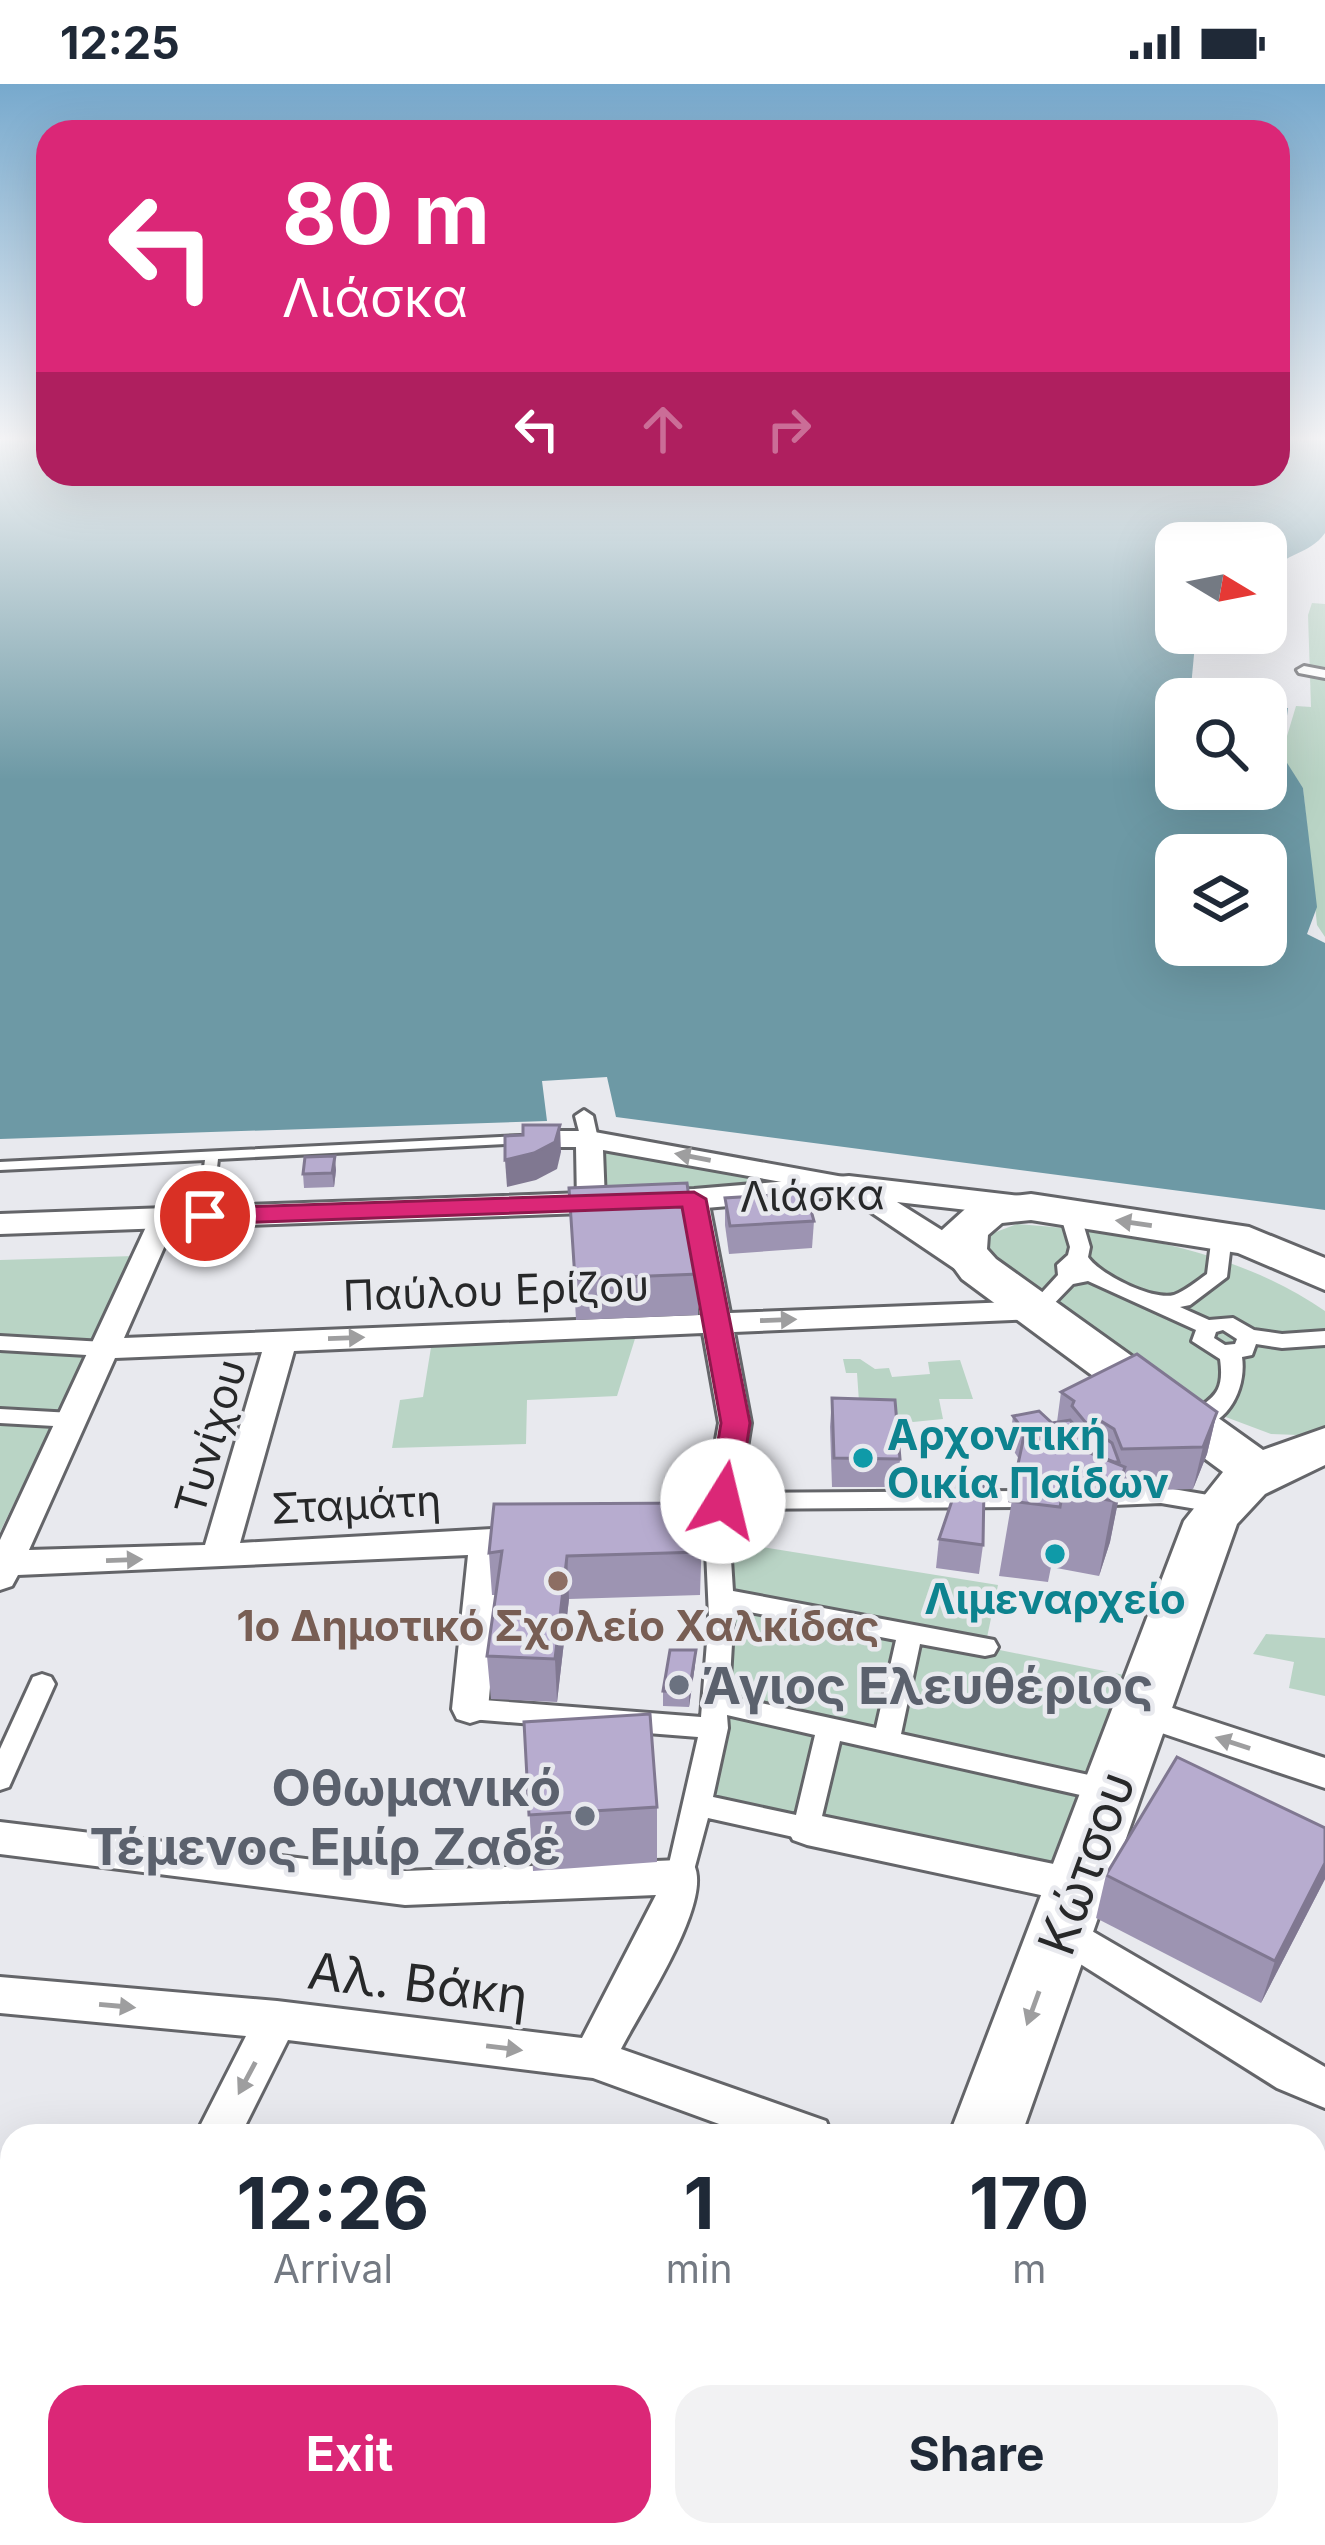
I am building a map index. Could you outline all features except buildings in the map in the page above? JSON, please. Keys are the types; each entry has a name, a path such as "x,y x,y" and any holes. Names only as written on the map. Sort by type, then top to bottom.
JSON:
{"main road":[{"name":"Λιάσκα","path":"1050,1210 1222,1235 1268,1248 1325,1276"},
{"path":"1050,1210 990,1211 969,1224 962,1243 979,1270 1067,1280 1194,1422 1238,1488 1325,1446"},
{"name":"Κώτσου","path":"990,2124 1204,1535 1238,1488"}],"street":[{"path":"1304,670 1325,674"},
{"path":"586,1128 591,1202"},
{"path":"553,1138 586,1128 849,1186"},
{"name":"Λιάσκα","path":"849,1186 979,1270"},
{"name":"Λιάσκα","path":"3,1230 163,1218 205,1210 694,1199 849,1186 1050,1210"},
{"path":"593,2059 673,1910 700,1805 716,1715 724,1598 720,1514 735,1423 694,1199"},
{"path":"1050,1210 1080,1247 1067,1280 1132,1294 1207,1327 1226,1323 1248,1336 1282,1341 1325,1338"},
{"path":"2,1568 163,1218"},
{"path":"1157,1304 1183,1300 1217,1276 1222,1235"},
{"name":"Παύλου Ερίζου","path":"104,1349 714,1323 1067,1280"},
{"path":"1207,1327 1203,1341 1230,1353 1244,1350 1248,1336"},
{"name":"Τυνίχου","path":"219,1557 281,1341"},
{"path":"0,1343 104,1349"},
{"path":"1194,1422 1214,1413 1230,1395 1235,1375 1230,1353"},
{"path":"0,1416 72,1420"},
{"path":"625,1533 720,1514 1238,1488"},
{"name":"Σταμάτη","path":"2,1568 556,1538"},
{"path":"486,1542 470,1709 716,1715 830,1727 1113,1791"},
{"path":"724,1598 985,1647"},
{"path":"887,1740 910,1633"},
{"path":"0,1779 7,1748 42,1684"},
{"path":"1142,1712 1325,1773"},
{"path":"807,1828 830,1727"},
{"path":"700,1805 807,1828 1070,1908 1292,2074 1325,2088"},
{"path":"0,1838 405,1888 680,1877"},
{"name":"Αλ. Βάκη","path":"0,1995 277,2020 593,2059 776,2124"},
{"path":"223,2124 277,2020"}],"lane":[{"path":"0,1166 553,1138"},
{"path":"205,1210 212,1156"}],"green space":[{"path":"1312,603 1325,604 1325,937 1317,925 1303,788 1287,765 1287,736 1296,706 1311,707 1308,615"},
{"path":"589,1139 769,1171 759,1194 591,1202"},
{"path":"1017,1224 1178,1247 1254,1272 1325,1311 1325,1436 1271,1434 1223,1416 996,1267 983,1245 988,1235"},
{"path":"134,1256 0,1532 0,1260"},
{"path":"639,1326 617,1396 527,1400 526,1444 392,1448 400,1400 423,1397 433,1335"},
{"path":"843,1359 860,1359 875,1369 889,1368 892,1377 930,1374 928,1362 960,1360 973,1399 939,1399 943,1419 883,1425 860,1416 857,1373 846,1373"},
{"path":"719,1540 998,1585 985,1647 1154,1681 1078,1886 699,1805"},
{"path":"1266,1634 1325,1638 1325,1696 1289,1688 1294,1662 1253,1654"}],"water":[{"path":"0,551 1155,551 1155,654 1194,654 1192,678 1155,678 1155,810 1287,810 1287,763 1303,788 1317,907 1307,934 1325,943 1325,1210 616,1117 607,1077 542,1081 547,1121 0,1139"}],"place":[{"name":"Αρχοντική Οικία Παίδων","path":"863,1458"},
{"name":"Λιμεναρχείο","path":"1055,1554"},
{"name":"1ο Δημοτικό Σχολείο Χαλκίδας","path":"558,1581"},
{"name":"Άγιος Ελευθέριος","path":"679,1685"},
{"name":"Οθωμανικό Τέμενος Εμίρ Ζαδέ","path":"585,1816"}],"route":[{"path":"205,1216 694,1199 735,1423 723,1501"}]}
